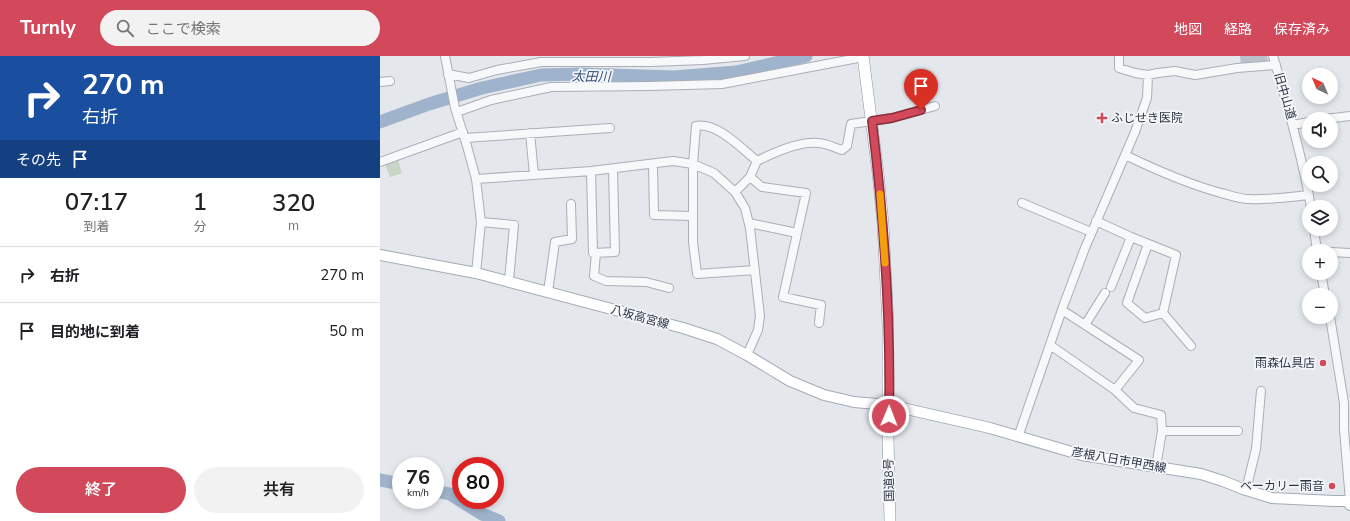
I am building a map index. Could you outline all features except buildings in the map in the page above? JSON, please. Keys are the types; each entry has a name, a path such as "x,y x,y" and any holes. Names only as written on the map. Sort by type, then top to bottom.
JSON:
{"highway":[{"name":"国道8号","path":"863,56 872,121 883,224 888,324 890,521"}],"main road":[{"name":"八坂高宮線","path":"380,255 476,273 509,281 697,333 717,339 790,381 824,395 854,402 889,405"},
{"name":"彦根八日市甲西線","path":"889,405 990,428 1082,455 1201,474 1272,498 1350,501"}],"street":[{"path":"444,56 456,110 476,179 481,222 476,273"},
{"path":"448,74 469,78 541,59 651,59 745,56"},
{"path":"456,110 491,100 551,87 722,84 863,56"},
{"path":"1119,56 1119,68 1134,73 1148,75 1175,71 1194,75 1237,68 1276,65"},
{"name":"旧中山道","path":"1273,56 1293,125 1310,200"},
{"path":"1018,437 1091,232 1148,98 1148,75"},
{"path":"380,82 390,81"},
{"path":"735,192 750,177 757,161 770,155 795,145 818,143 842,150 847,146 851,124 892,118 935,106"},
{"path":"1338,117 1350,116"},
{"path":"1293,125 1302,123"},
{"path":"755,270 697,274 692,242 693,164 696,126 703,124 717,129 757,161"},
{"path":"380,162 464,135 610,128"},
{"path":"530,133 534,175"},
{"path":"1125,155 1150,167 1194,184 1237,197 1248,199 1309,195"},
{"path":"476,179 613,169 672,161 693,164 714,173 735,192 745,208 749,223 760,316 758,330 747,355"},
{"path":"653,164 654,215 693,216"},
{"path":"596,253 615,252 613,169"},
{"path":"591,171 594,253 596,253 594,276 606,281 646,282 669,288"},
{"path":"750,177 762,187 806,193 783,297 821,305 819,323"},
{"path":"1022,203 1091,232"},
{"path":"548,292 555,242 572,239 571,204"},
{"path":"1096,221 1176,255 1163,313"},
{"path":"481,222 514,225 509,281"},
{"path":"749,223 797,233"},
{"path":"1085,325 1108,290 1131,237"},
{"path":"1148,244 1127,303 1145,318 1163,313"},
{"path":"1338,252 1350,253"},
{"path":"1062,310 1140,360 1115,390"},
{"path":"1163,313 1191,346"},
{"path":"1331,324 1347,403 1344,430 1350,501"},
{"path":"1050,345 1115,390 1134,408 1161,415 1162,431 1156,467"},
{"path":"1246,490 1256,449 1261,391"},
{"path":"1162,431 1238,431"}],"green space":[{"path":"398,160 402,173 390,177 385,164"}],"waterway":[{"name":"太田川","path":"380,122 429,104 482,88 541,75 582,74 674,77 736,72 806,56"},
{"path":"380,480 392,482"},
{"path":"444,493 450,494 482,514 499,521"}],"slow traffic":[{"path":"880,194 885,263"}],"place":[{"name":"ふじせき医院","path":"1102,118"},
{"name":"雨森仏具店","path":"1323,363"},
{"name":"ベーカリー雨音","path":"1332,486"}],"route":[{"path":"889,416 888,324 883,224 872,121 892,118 921,110"}]}
